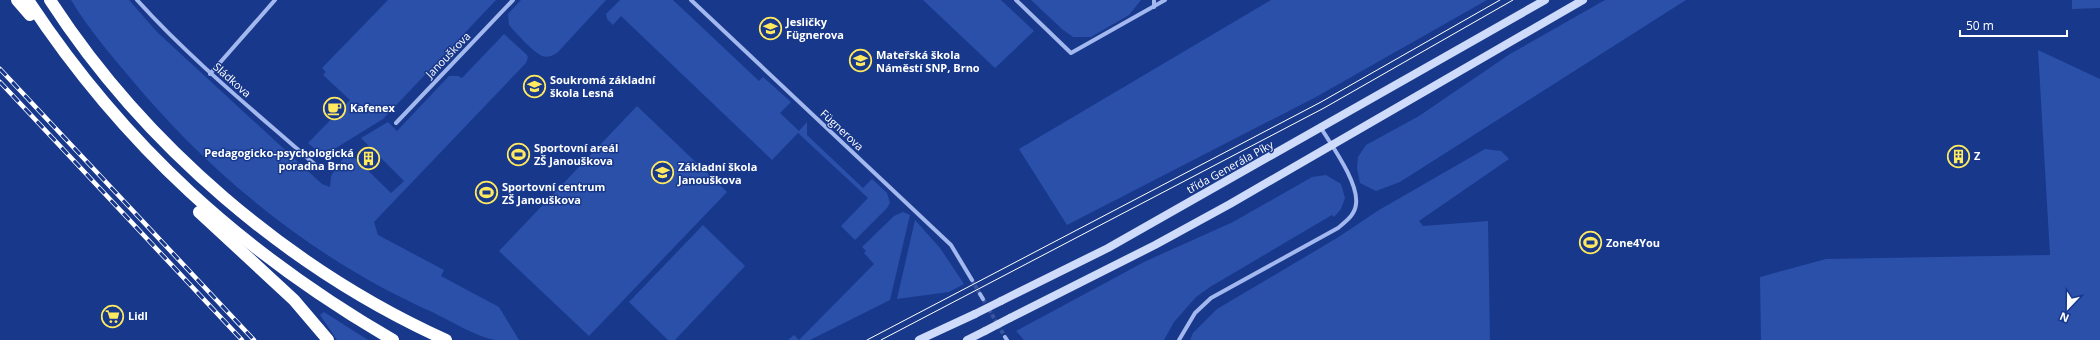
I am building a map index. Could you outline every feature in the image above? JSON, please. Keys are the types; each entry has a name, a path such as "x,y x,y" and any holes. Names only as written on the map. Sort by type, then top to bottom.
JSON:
{"highway":[{"path":"17,0 56,42 118,119 167,172 199,212 294,300 328,340"},
{"path":"28,0 56,42"},
{"path":"50,0 96,63 131,104 161,137 226,199 272,236 346,287 414,325 446,340"},
{"path":"167,172 219,219 260,252 337,307 393,340"}],"main road":[{"name":"třída Generála Píky","path":"919,340 1108,248 1545,0"},
{"path":"967,340 1155,245 1230,204 1583,0"}],"street":[{"name":"Sládkova","path":"137,0 210,74 320,169"},
{"path":"210,74 275,0"},
{"name":"Janouškova","path":"396,124 513,0"},
{"name":"Fügnerova","path":"691,0 951,245 972,280"},
{"path":"1016,0 1071,53 1165,0"},
{"path":"1154,0 1154,7"},
{"path":"1179,340 1195,313 1211,298 1338,228 1350,217 1356,205 1356,195 1321,128"},
{"path":"980,294 983,299"}],"shaded area":[{"path":"71,0 129,0 157,32 322,184 330,187 331,176 348,151 391,193 404,181 361,138 388,122 397,131 449,76 458,76 462,78 504,34 526,54 528,57 526,63 374,222 378,235 444,270 441,276 499,307 519,340 495,340 480,335 389,291 347,267 268,213 231,182 163,115 107,50"},
{"path":"388,0 496,0 383,119 323,156 308,143 350,100 323,75 326,72 322,68"},
{"path":"521,0 606,0 557,53 546,57 542,56 524,42 509,25 508,14"},
{"path":"620,0 673,0 759,81 763,77 791,102 780,113 799,131 807,122 807,135 863,188 872,179 887,193 890,203 887,208 855,240 841,226 868,198 798,133 772,160 621,16 613,25 607,19 606,14"},
{"path":"923,0 1001,0 1034,31 995,68"},
{"path":"1031,0 1141,0 1129,15 1091,37 1073,37 1062,29"},
{"path":"1271,0 1487,0 1316,97 1067,225 1019,149"},
{"path":"1605,0 1686,0 1400,182 1376,191 1360,183 1357,168 1358,157 1366,145 1419,116 1510,54"},
{"path":"2072,0 2100,0 2100,8 2072,9"},
{"path":"2038,50 2100,79 2100,340 1761,340 1760,277 1826,259 2050,255"},
{"path":"637,106 727,192 589,336 499,251"},
{"path":"1485,149 1501,151 1509,159 1419,221 1423,226 1488,221 1490,340 1190,340 1193,333 1217,309 1337,238 1379,210"},
{"path":"1326,175 1341,184 1345,198 1341,209 1334,217 1332,215 1210,287 1196,297 1174,322 1164,340 1024,340 1016,331 1146,261 1233,222 1312,177"},
{"path":"903,212 910,215 890,300 810,340 799,340 874,264 864,253 866,251 862,247 894,216"},
{"path":"915,220 940,248 964,284 949,292 897,299"},
{"path":"703,225 745,266 675,340 668,340 629,302"},
{"path":"324,312 368,340 337,340 320,315"},
{"path":"794,335 799,340 788,340"}],"tunnel":[{"path":"972,280 980,294"},
{"path":"983,299 1005,337"}],"tram line":[{"path":"867,340 1321,102 1500,0"},
{"path":"881,340 1324,108 1513,0"}],"railway":[{"path":"0,69 254,340"},
{"path":"0,82 242,340"}],"place":[{"name":"Jesličky Fügnerova","path":"771,28"},
{"name":"Mateřská škola Náměstí SNP, Brno","path":"861,61"},
{"name":"Soukromá základní škola Lesná","path":"534,86"},
{"name":"Kafenex","path":"334,108"},
{"name":"Sportovní areál ZŠ Janouškova","path":"518,154"},
{"name":"Z","path":"1959,156"},
{"name":"Pedagogicko-psychologická poradna Brno","path":"369,159"},
{"name":"Základní škola Janouškova","path":"662,173"},
{"name":"Sportovní centrum ZŠ Janouškova","path":"487,193"},
{"name":"Zone4You","path":"1590,243"},
{"name":"Lidl","path":"112,316"}]}
